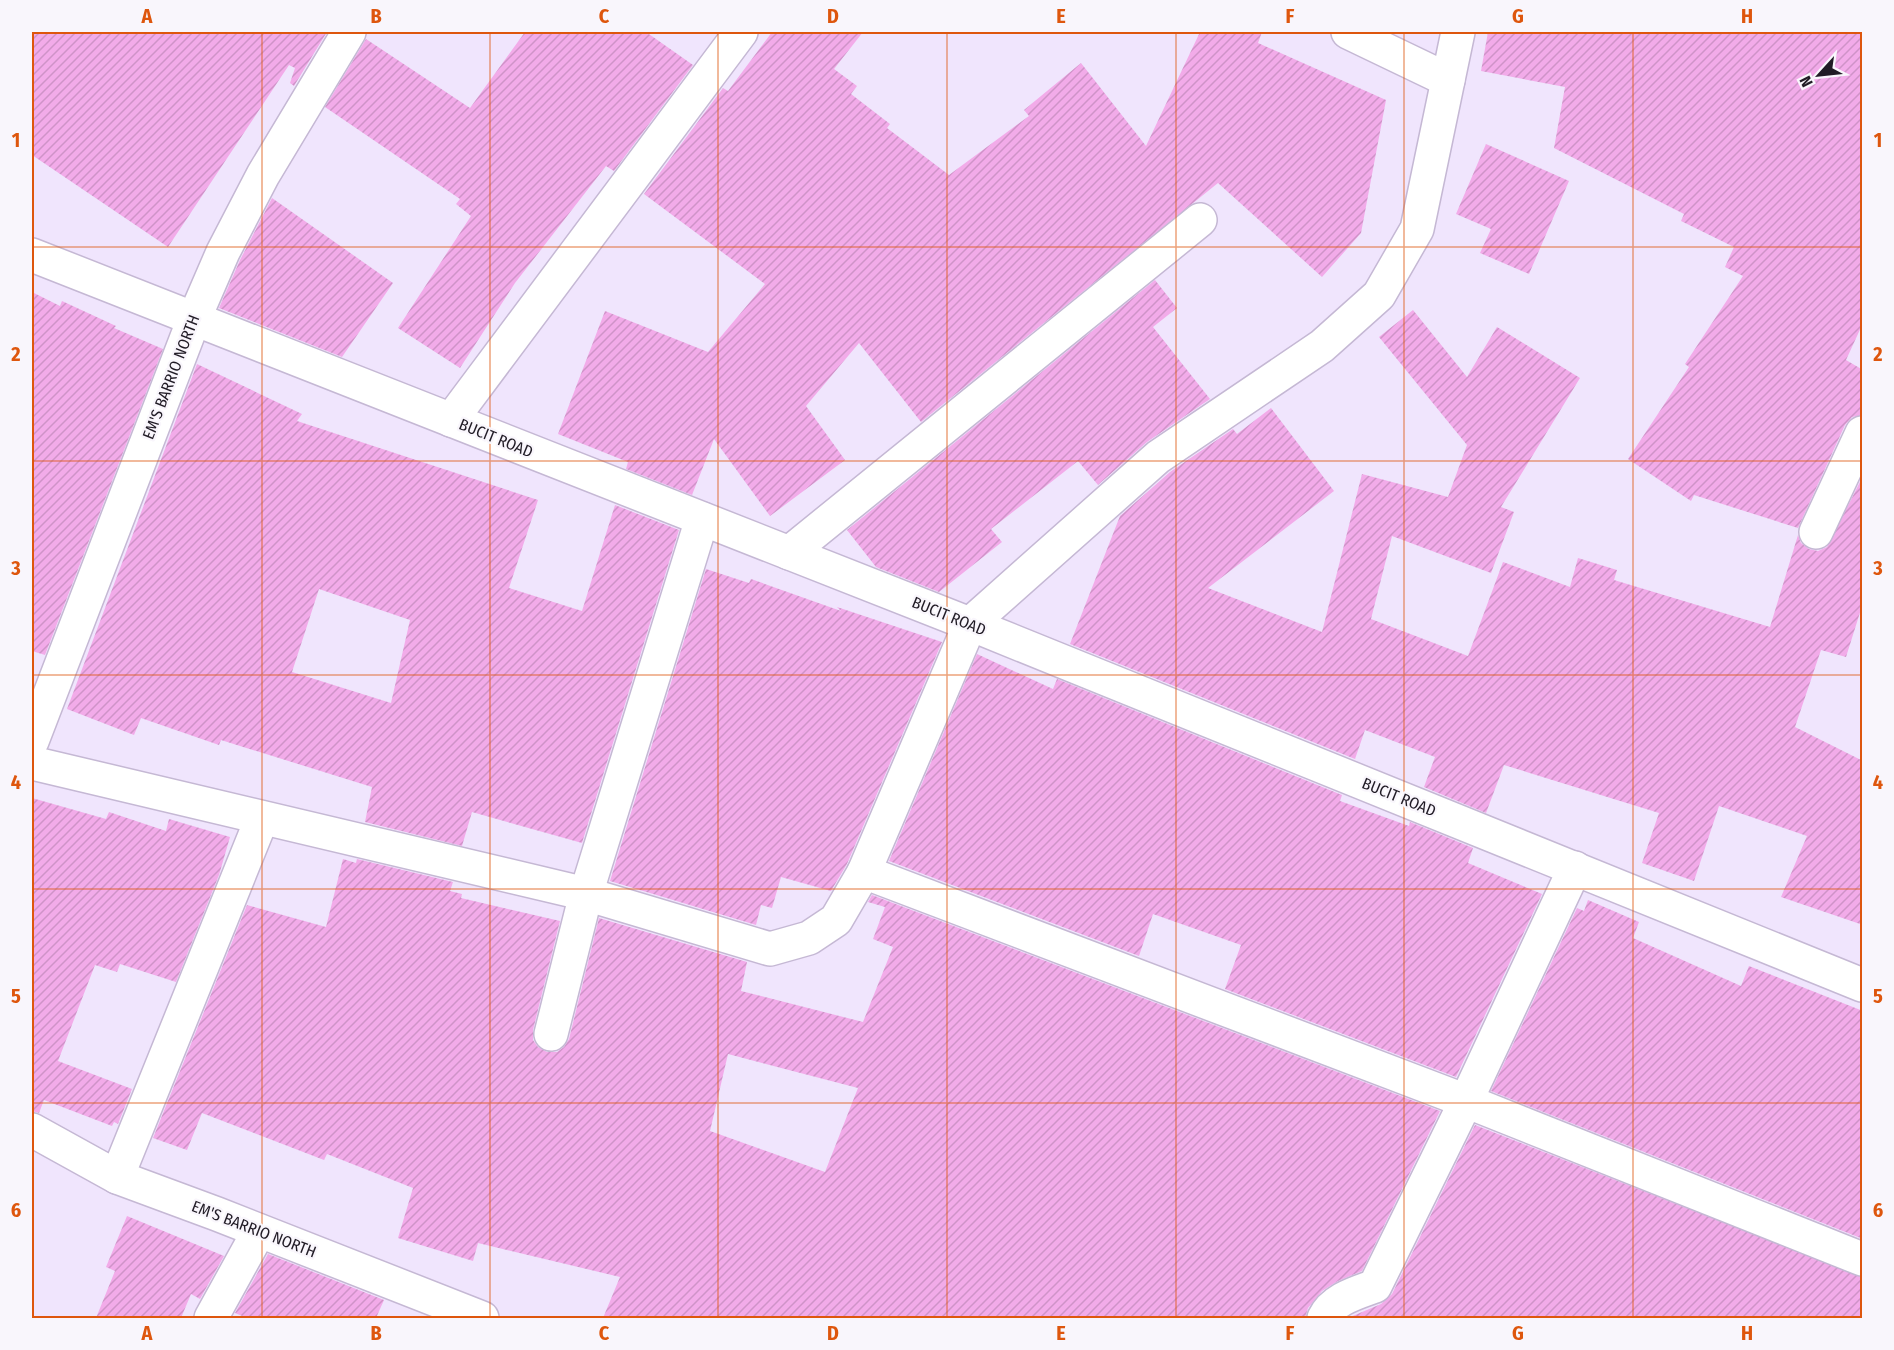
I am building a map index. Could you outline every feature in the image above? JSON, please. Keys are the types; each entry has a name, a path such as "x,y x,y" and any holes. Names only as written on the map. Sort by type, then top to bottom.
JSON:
{"street":[{"name":"EM'S BARRIO NORTH","path":"32,741 194,319 223,252 263,175 349,32"},
{"path":"451,420 741,32"},
{"path":"1348,32 1448,80"},
{"path":"32,763 586,894 770,949 809,938 836,920 864,872 970,624 1158,457 1322,346 1379,295 1417,229 1458,32"},
{"path":"789,553 1200,220"},
{"name":"BUCIT ROAD","path":"32,255 970,624 1863,985"},
{"path":"1816,532 1863,433"},
{"path":"551,1034 586,894 702,519"},
{"path":"117,1178 262,818"},
{"path":"1324,1318 1326,1312 1346,1296 1375,1286 1466,1101 1575,868"},
{"path":"864,872 1466,1101 1863,1258"},
{"name":"EM'S BARRIO NORTH","path":"32,1130 117,1178 482,1318"},
{"path":"211,1318 259,1231"}],"building":[{"path":"32,32 327,32 294,86 290,83 295,68 289,65 168,247 32,155"},
{"path":"525,32 646,32 693,65 614,171 606,166 515,283 460,368 398,328 471,216 456,204 460,199 325,107 366,39 470,108"},
{"path":"772,32 863,32 834,69 857,86 851,94 890,124 887,128 949,175 1029,116 1024,110 1081,63 1146,146 1200,32 1262,32 1258,43 1386,100 1361,233 1322,277 1218,183 921,422 859,343 806,406 845,460 770,516 714,439 692,495 626,469 628,462 558,434 605,311 708,352 765,284 644,194 723,88 728,91"},
{"path":"1488,32 1863,32 1863,323 1846,360 1863,370 1863,415 1852,417 1845,425 1798,528 1694,495 1691,501 1628,459 1689,367 1685,364 1743,276 1725,267 1734,247 1681,221 1684,214 1554,148 1565,87 1481,71"},
{"path":"1486,144 1569,181 1529,274 1480,253 1491,229 1456,214"},
{"path":"272,198 393,283 342,357 219,308 240,260"},
{"path":"1155,280 1177,308 1153,327 1210,399 1147,442 1098,485 1078,461 991,529 1002,542 939,592 876,567 847,530"},
{"path":"32,292 60,306 62,301 116,326 114,328 163,349 45,655 32,651"},
{"path":"1413,310 1467,377 1497,327 1580,378 1501,507 1514,512 1491,573 1392,536 1371,619 1468,656 1503,562 1570,587 1578,558 1617,570 1614,580 1770,627 1798,535 1801,543 1809,549 1818,551 1827,547 1863,476 1863,603 1846,657 1821,650 1795,727 1863,761 1863,925 1781,897 1807,836 1719,806 1694,881 1642,863 1659,813 1504,765 1486,813 1424,787 1435,757 1365,730 1355,759 1070,644 1120,516 1170,472 1233,429 1237,434 1271,408 1334,491 1208,588 1322,632 1362,474 1448,497 1467,445 1379,337"},
{"path":"197,364 302,414 297,421 538,500 509,588 582,611 615,505 679,530 582,843 472,812 462,846 365,822 372,787 221,740 219,745 141,718 134,735 67,709","holes":["319,589 410,620 391,703 292,672"]},
{"path":"706,569 749,583 751,579 841,611 837,607 942,642 847,864 831,891 781,877 772,908 761,905 756,925 610,881"},
{"path":"977,654 1053,689 1057,679 1342,795 1340,801 1409,826 1410,822 1473,848 1468,863 1542,894 1456,1077 1225,989 1241,945 1153,914 1139,956 889,861"},
{"path":"32,798 106,819 109,812 166,831 169,819 230,837 219,875 176,982 120,964 117,972 95,965 58,1061 132,1089 118,1124 114,1122 112,1126 44,1100 39,1113 32,1111"},
{"path":"343,859 356,863 357,859 453,882 450,891 462,894 461,898 560,921 533,1030 533,1040 538,1047 547,1052 557,1052 569,1039 599,918 747,962 741,991 863,1022 893,947 873,939 885,907 868,902 872,895 1440,1111 1362,1271 1322,1291 1308,1308 1305,1318 603,1318 620,1277 478,1243 473,1261 398,1238 413,1188 327,1154 324,1160 202,1113 187,1150 153,1138 247,905 326,927","holes":["728,1054 858,1088 825,1172 710,1131"]},
{"path":"1588,900 1639,922 1633,938 1741,986 1749,966 1863,1011 1863,1239 1491,1091 1577,908 1584,911"},
{"path":"1475,1125 1863,1277 1863,1318 1348,1318 1381,1304 1392,1294"},
{"path":"127,1216 224,1256 200,1299 191,1294 181,1318 96,1318 115,1271 106,1267"},
{"path":"268,1254 384,1300 376,1318 247,1318 235,1313"}]}
